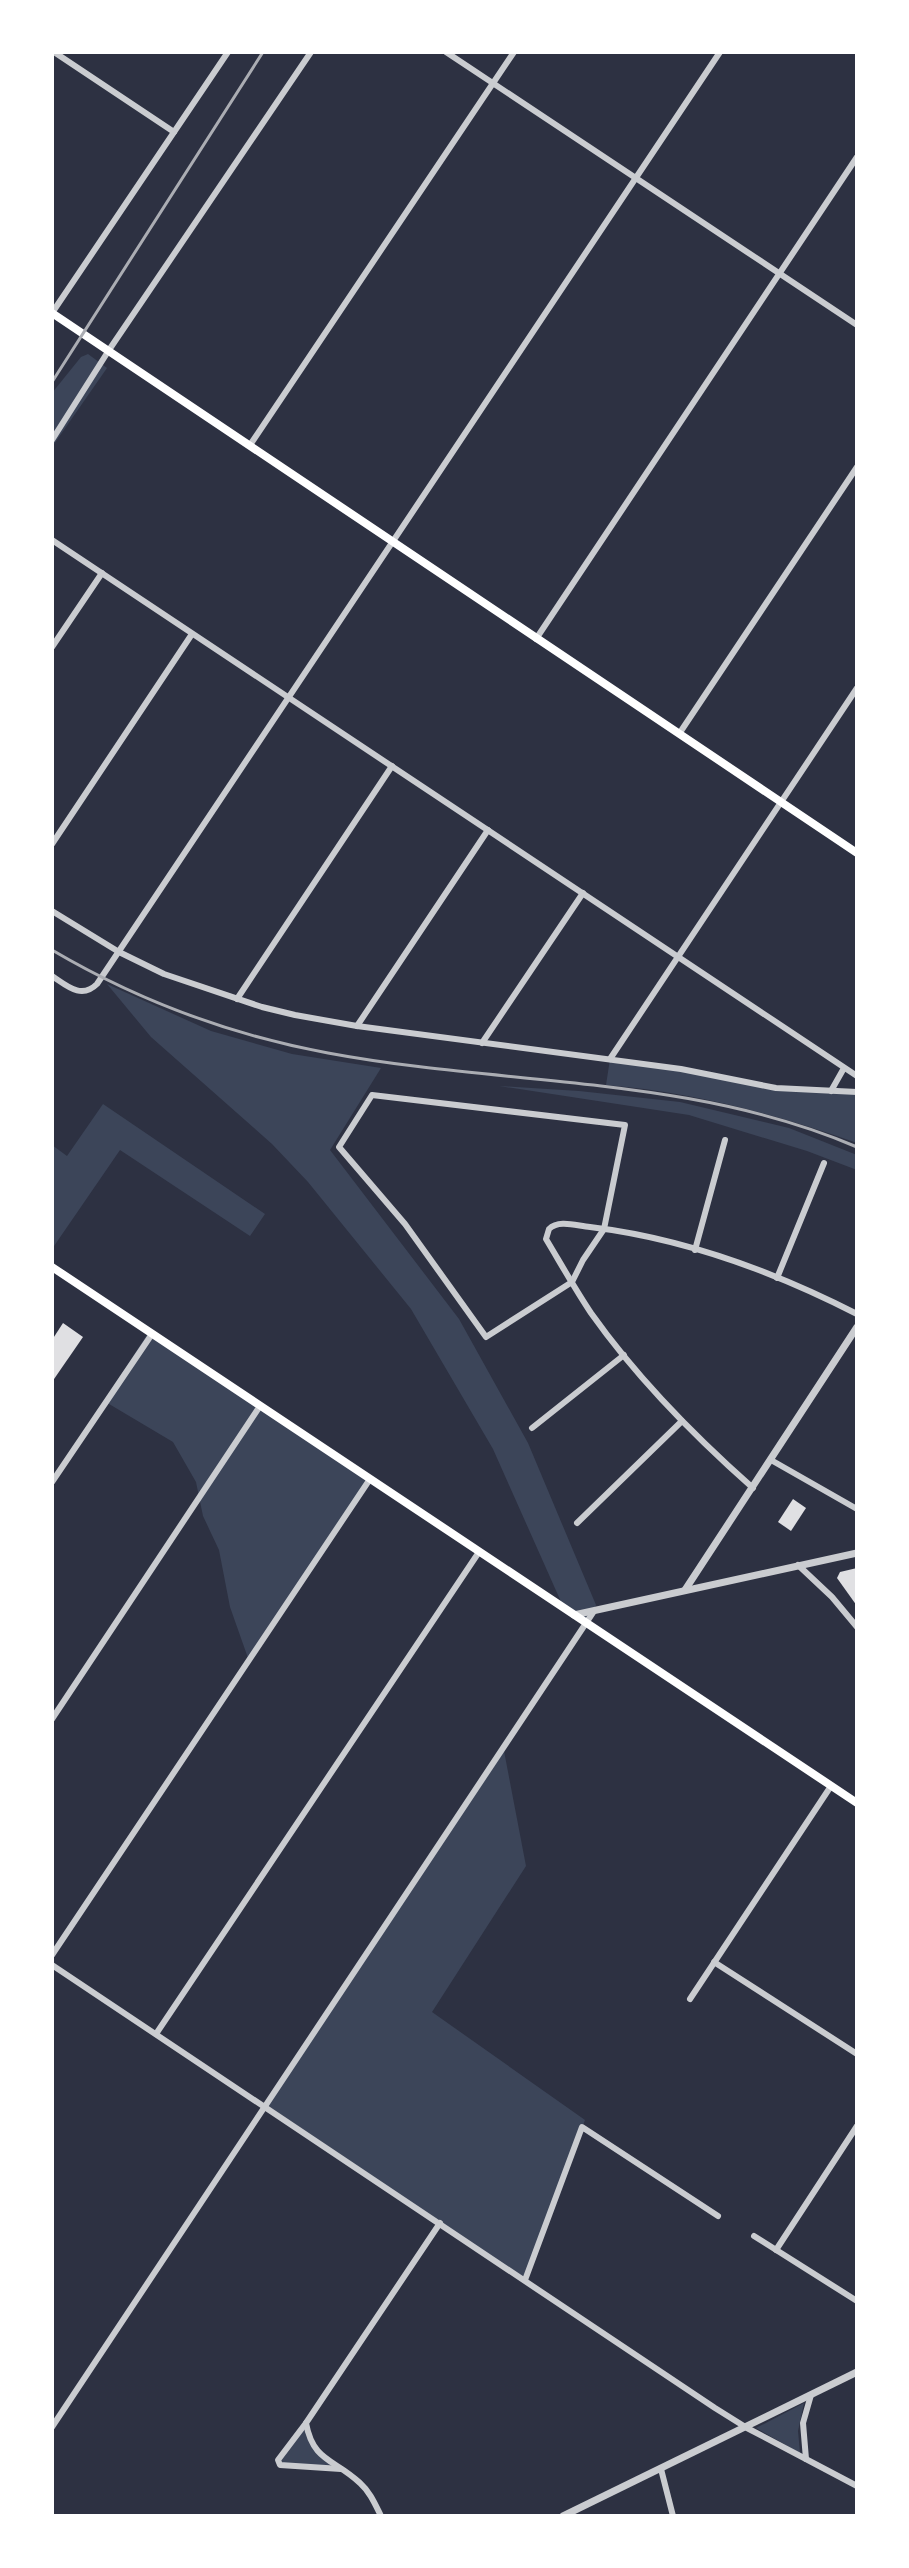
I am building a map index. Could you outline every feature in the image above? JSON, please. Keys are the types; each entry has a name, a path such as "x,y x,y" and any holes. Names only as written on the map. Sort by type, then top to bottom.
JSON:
{"main road":[{"path":"52,313 857,853"},
{"path":"52,1267 857,1803"}],"street":[{"path":"54,52 174,132"},
{"path":"52,313 228,52"},
{"path":"52,440 109,350 311,52"},
{"path":"446,52 857,325"},
{"path":"250,445 514,52"},
{"path":"52,976 74,990 87,991 97,984 720,52"},
{"path":"536,639 857,157"},
{"path":"679,734 857,467"},
{"path":"52,540 857,1076"},
{"path":"52,647 102,573"},
{"path":"52,844 192,634"},
{"path":"610,1059 857,688"},
{"path":"237,999 392,766"},
{"path":"357,1026 488,830"},
{"path":"482,1043 583,893"},
{"path":"52,911 119,952 179,980 295,1015 681,1069 776,1088 857,1092"},
{"path":"831,1091 844,1068"},
{"path":"372,1095 625,1125 604,1229 572,1282 486,1337 405,1224 339,1147 372,1095"},
{"path":"695,1250 725,1140"},
{"path":"777,1278 824,1163"},
{"path":"753,1488 682,1421 624,1355 572,1282 546,1239 547,1233 553,1225 559,1224 604,1229 695,1250 777,1278 857,1314"},
{"path":"685,1590 857,1327"},
{"path":"52,1482 152,1334"},
{"path":"532,1428 624,1355"},
{"path":"52,1719 260,1406"},
{"path":"577,1523 682,1421"},
{"path":"771,1460 857,1509"},
{"path":"52,1955 370,1479"},
{"path":"156,2034 479,1552"},
{"path":"574,1615 857,1553"},
{"path":"798,1565 832,1597 857,1627"},
{"path":"52,2427 594,1611"},
{"path":"690,1999 831,1786"},
{"path":"714,1962 857,2054"},
{"path":"52,1965 747,2428 857,2486"},
{"path":"776,2250 857,2126"},
{"path":"525,2280 582,2127 718,2216"},
{"path":"341,2469 280,2465 278,2460 440,2223"},
{"path":"754,2236 857,2301"},
{"path":"563,2516 857,2372"},
{"path":"806,2459 803,2423 811,2395"},
{"path":"306,2423 309,2441 320,2454 361,2483 381,2516"},
{"path":"661,2469 673,2516"}],"shaded area":[{"path":"88,354 107,368 52,447 52,393 81,357"},
{"path":"107,984 211,1031 292,1054 381,1068 330,1150 459,1319 528,1443 596,1605 588,1621 562,1604 493,1449 411,1309 308,1182 272,1144 151,1037"},
{"path":"610,1059 776,1088 857,1092 857,1143 733,1106 670,1093 606,1085"},
{"path":"499,1086 680,1102 789,1128 857,1155 857,1170 807,1151 689,1115"},
{"path":"103,1104 265,1214 250,1236 120,1150 52,1249 52,1145 67,1156"},
{"path":"150,1330 370,1477 248,1658 230,1607 219,1550 203,1516 196,1482 173,1442 104,1401"},
{"path":"504,1751 526,1866 432,2012 585,2120 525,2280 267,2105"},
{"path":"804,2403 798,2431 800,2453 756,2428"},
{"path":"306,2423 309,2441 341,2469 286,2467 278,2460"}],"building":[{"path":"63,1323 83,1337 52,1382 52,1340"},
{"path":"793,1499 806,1508 791,1531 778,1522"},
{"path":"857,1568 857,1606 837,1578 840,1572"}],"railway":[{"path":"52,382 263,52"},
{"path":"52,950 117,985 186,1014 292,1045 394,1064 663,1094 794,1124 857,1147"}]}
